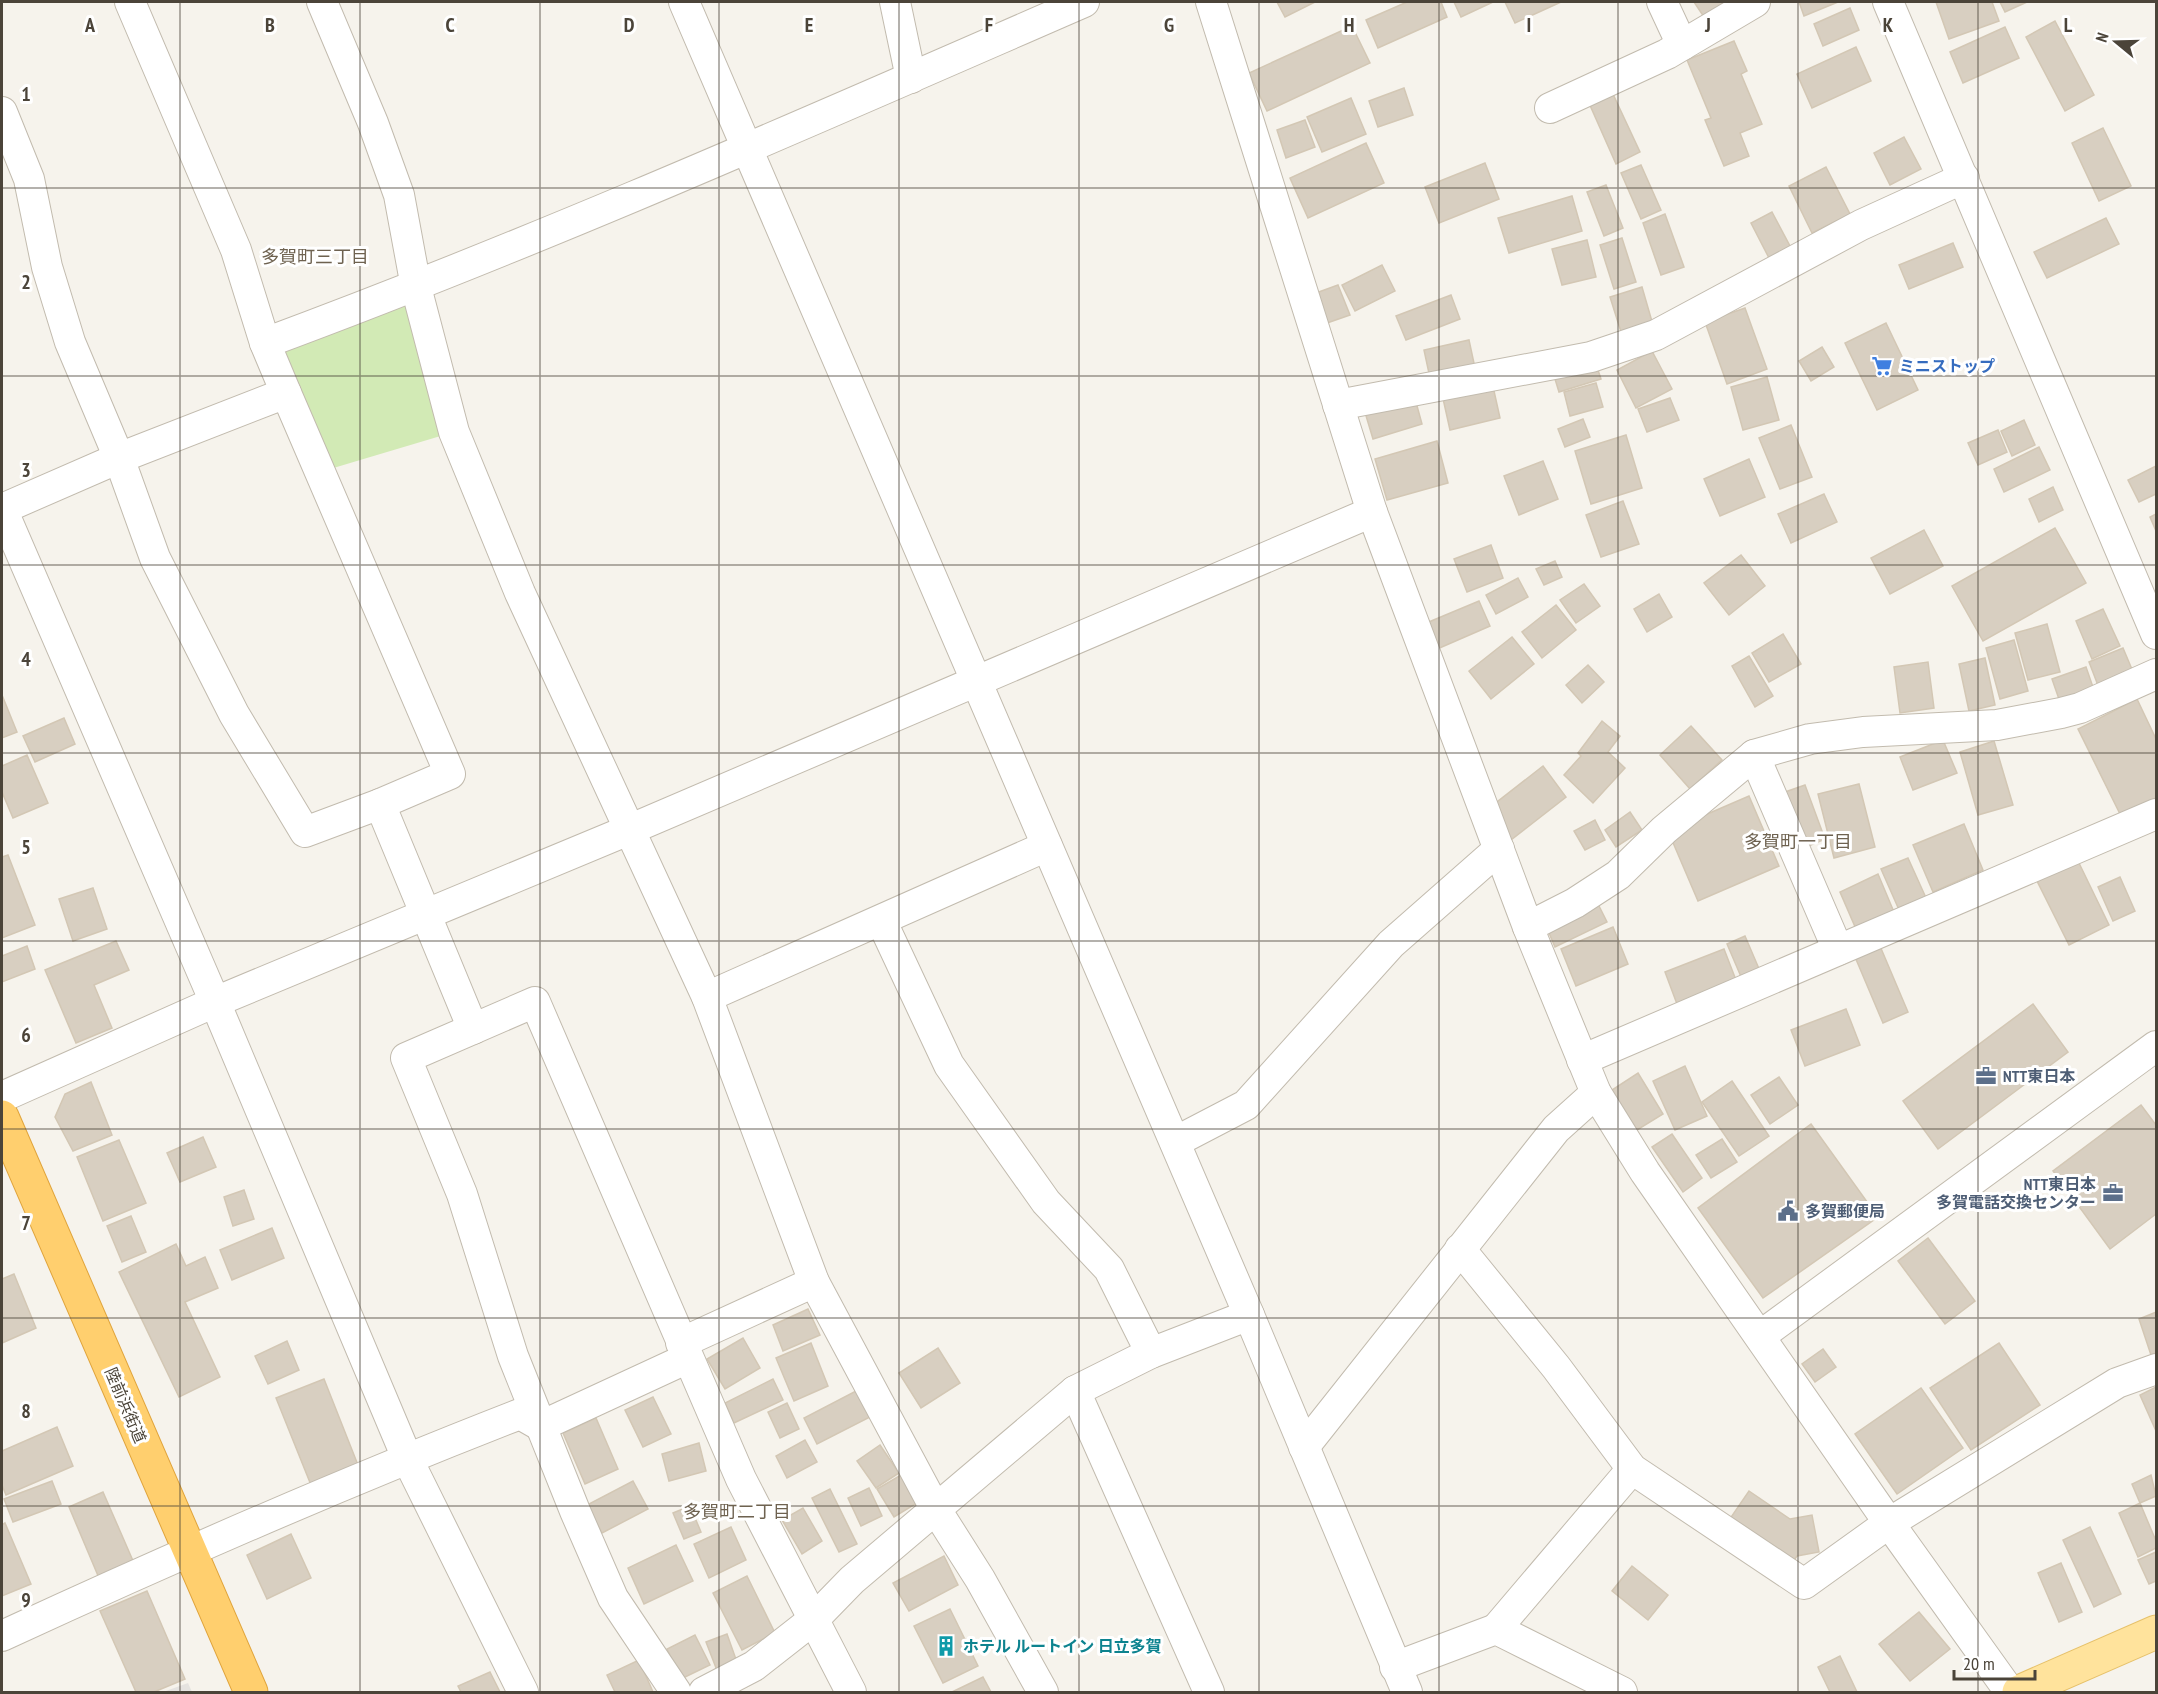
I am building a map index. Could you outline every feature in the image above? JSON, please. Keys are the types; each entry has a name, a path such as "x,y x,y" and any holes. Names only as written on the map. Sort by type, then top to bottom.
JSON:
{"highway":[{"name":"陸前浜街道","path":"2,1117 251,1692"}],"main road":[{"path":"2019,1692 2157,1632"}],"street":[{"path":"2,112 29,179 47,267 70,342 119,458 155,558 234,714 305,832 380,804 450,774 286,393 266,343 236,250 130,2"},
{"path":"322,2 373,123 399,195 416,287 454,432 520,593 707,997 814,1282 935,1509 980,1579 1043,1692"},
{"path":"684,2 1249,1315 1401,1680 1496,1629 1632,1469"},
{"path":"895,2 911,78"},
{"path":"266,343 416,287 748,150 1084,2"},
{"path":"1211,2 1372,512 1528,927 1596,1093 1645,1172 1889,1523 2010,1692"},
{"path":"1662,2 1682,45"},
{"path":"1550,108 1682,45 1755,2"},
{"path":"1888,2 2157,634"},
{"path":"1338,405 1591,357 1656,335 1861,225 1964,178"},
{"path":"286,393 119,458 2,509 215,1002 406,1458 523,1692"},
{"path":"2,1097 215,1002 631,830 975,680 1372,512"},
{"path":"1528,927 1575,903 1618,875 1664,830 1754,755 1810,740 1863,732 1997,725 2061,713 2080,708 2157,674"},
{"path":"1754,755 1838,950"},
{"path":"380,804 473,1029"},
{"path":"1582,1060 2157,814"},
{"path":"707,997 882,922 1047,846"},
{"path":"1175,1142 1246,1105 1391,944 1499,849"},
{"path":"882,922 949,1065 1046,1202 1109,1269 1151,1353"},
{"path":"676,1692 613,1598 513,1356 462,1194 406,1058 535,1002 741,1479 851,1692"},
{"path":"1760,1336 2157,1046"},
{"path":"1304,1447 1556,1129 1596,1093"},
{"path":"1460,1250 1556,1367 1632,1469 1804,1584 1889,1523 2117,1383 2157,1369"},
{"path":"541,1426 814,1282"},
{"path":"704,1692 754,1666 814,1619 852,1580 1076,1391 1151,1353 1249,1315"},
{"path":"1076,1391 1209,1692"},
{"path":"2,1636 188,1550 406,1458 520,1414 541,1426"},
{"path":"1496,1629 1622,1692"}],"green space":[{"path":"416,287 454,432 320,472 265,343"}],"shaded area":[{"path":"188,1683 192,1692 163,1692"}],"building":[{"path":"1277,2 1315,2 1285,17"},
{"path":"1407,2 1441,2 1447,17 1378,48 1366,20"},
{"path":"1454,2 1493,2 1461,17"},
{"path":"1505,2 1561,2 1515,23"},
{"path":"1694,2 1736,2 1706,20"},
{"path":"1799,2 1838,2 1804,16"},
{"path":"1936,2 1992,2 1999,21 1949,39"},
{"path":"2000,2 2027,2 2005,12"},
{"path":"1850,8 1859,30 1823,46 1814,24"},
{"path":"2055,21 2094,95 2065,111 2026,37"},
{"path":"1352,26 1370,63 1267,111 1249,73"},
{"path":"2005,27 2019,58 1963,83 1950,52"},
{"path":"1734,41 1747,71 1741,74 1762,124 1740,133 1749,156 1724,166 1705,120 1711,118 1687,60"},
{"path":"1856,47 1871,81 1812,108 1797,74"},
{"path":"1404,88 1413,115 1378,127 1369,101"},
{"path":"1612,92 1640,152 1616,164 1589,103"},
{"path":"1351,98 1366,134 1322,152 1307,117"},
{"path":"1305,120 1315,147 1286,158 1277,130"},
{"path":"2103,128 2131,186 2099,201 2072,143"},
{"path":"1904,137 1921,169 1890,185 1874,153"},
{"path":"1366,143 1384,183 1308,218 1290,178"},
{"path":"1485,163 1499,199 1439,223 1425,187"},
{"path":"1641,165 1661,210 1641,219 1621,173"},
{"path":"1826,167 1850,214 1812,233 1789,186"},
{"path":"1606,185 1623,228 1604,236 1587,192"},
{"path":"1572,196 1582,231 1509,253 1498,218"},
{"path":"1772,212 1790,246 1769,258 1751,223"},
{"path":"1665,214 1684,267 1661,275 1643,223"},
{"path":"2106,218 2119,244 2047,278 2034,252"},
{"path":"1622,238 1636,282 1614,289 1600,245"},
{"path":"1587,240 1596,277 1562,285 1552,249"},
{"path":"1953,243 1963,267 1909,289 1899,265"},
{"path":"1382,265 1395,291 1355,311 1342,285"},
{"path":"1338,285 1350,315 1327,323 1316,293"},
{"path":"1642,287 1653,325 1622,335 1610,297"},
{"path":"1451,295 1460,319 1406,340 1396,316"},
{"path":"1745,308 1767,369 1727,384 1705,322"},
{"name":"ミニストップ","path":"1886,323 1918,390 1877,410 1845,343"},
{"path":"1469,340 1475,368 1430,378 1424,350"},
{"path":"1822,347 1834,367 1811,381 1799,361"},
{"path":"1652,351 1672,389 1636,408 1617,370"},
{"path":"1597,367 1601,379 1559,392 1555,379"},
{"path":"1767,377 1779,420 1743,430 1731,387"},
{"path":"1492,382 1500,418 1450,430 1442,394"},
{"path":"1596,383 1603,407 1570,416 1564,392"},
{"path":"1414,395 1422,424 1373,439 1364,409"},
{"path":"1670,398 1679,420 1647,432 1638,409"},
{"path":"1583,419 1590,437 1565,447 1558,429"},
{"path":"2024,420 2035,445 2012,456 2001,431"},
{"path":"1791,425 1812,477 1780,489 1759,438"},
{"path":"1998,430 2007,452 1978,465 1968,443"},
{"path":"1626,435 1642,488 1591,504 1575,451"},
{"path":"1437,441 1448,483 1387,500 1375,459"},
{"path":"2039,447 2050,470 2004,492 1994,469"},
{"path":"1749,459 1765,497 1720,516 1704,479"},
{"path":"1543,461 1558,499 1519,515 1504,476"},
{"path":"2156,466 2156,494 2139,502 2128,480"},
{"path":"2053,487 2063,510 2039,522 2029,499"},
{"path":"1824,494 1837,522 1791,543 1778,514"},
{"path":"1623,501 1639,544 1601,557 1586,515"},
{"path":"2156,514 2156,531 2150,517"},
{"path":"2055,528 2086,583 1983,641 1952,586"},
{"path":"1924,530 1943,566 1890,594 1871,558"},
{"path":"1491,545 1503,578 1467,592 1454,559"},
{"path":"1741,555 1765,586 1729,615 1704,583"},
{"path":"1555,561 1562,577 1544,585 1536,569"},
{"path":"1518,578 1528,597 1496,614 1486,595"},
{"path":"1584,584 1600,606 1576,623 1560,600"},
{"path":"1659,594 1672,617 1647,632 1634,609"},
{"path":"1479,601 1490,626 1435,650 1424,624"},
{"path":"1556,605 1576,630 1542,658 1522,632"},
{"path":"2103,609 2120,646 2092,659 2076,621"},
{"path":"2047,624 2060,672 2028,680 2015,633"},
{"path":"1783,634 1801,664 1769,682 1752,653"},
{"path":"1512,637 1534,664 1491,699 1469,671"},
{"path":"2014,640 2028,691 2000,699 1986,648"},
{"path":"2123,648 2134,674 2099,688 2089,662"},
{"path":"1749,656 1773,696 1755,707 1732,666"},
{"path":"1985,658 1995,705 1969,711 1959,664"},
{"path":"1928,662 1934,708 1900,713 1894,667"},
{"path":"1588,665 1604,682 1582,703 1566,685"},
{"path":"2086,667 2094,690 2060,702 2052,679"},
{"path":"2,695 17,732 2,738"},
{"path":"2137,699 2156,739 2156,798 2121,816 2078,729"},
{"path":"64,718 75,744 35,762 23,736"},
{"path":"1602,721 1620,736 1608,752 1625,768 1593,803 1564,775 1581,756 1578,753"},
{"path":"1691,726 1722,760 1690,789 1660,755"},
{"path":"1943,740 1957,773 1913,790 1900,757"},
{"path":"1994,741 2013,805 1978,815 1960,752"},
{"path":"27,755 48,803 13,818 2,792 2,766"},
{"path":"1543,766 1566,797 1511,840 1488,809"},
{"path":"1859,784 1875,847 1834,858 1818,794"},
{"path":"1805,785 1825,839 1806,847 1785,792"},
{"path":"1749,796 1779,866 1698,901 1668,831"},
{"path":"1630,812 1642,830 1616,847 1605,830"},
{"path":"1595,820 1605,840 1585,850 1574,831"},
{"path":"1964,824 1983,870 1933,892 1913,845"},
{"path":"8,855 35,925 2,938 2,857"},
{"path":"1908,858 1927,900 1900,912 1881,869"},
{"path":"2078,861 2109,925 2069,945 2037,881"},
{"path":"1878,874 1894,912 1856,929 1840,892"},
{"path":"2120,877 2135,911 2113,921 2098,887"},
{"path":"93,888 107,929 73,941 59,899"},
{"path":"1597,902 1607,922 1555,947 1546,926"},
{"path":"1613,927 1628,964 1576,986 1561,949"},
{"path":"1745,936 1760,971 1742,979 1727,944"},
{"path":"116,941 129,970 94,985 112,1028 76,1043 45,970"},
{"path":"27,946 35,969 2,982 2,956"},
{"path":"1880,946 1908,1012 1883,1023 1855,957"},
{"path":"1724,949 1736,980 1677,1004 1665,972"},
{"name":"NTT東日本","path":"2033,1004 2068,1052 1938,1149 1903,1101"},
{"path":"1846,1009 1860,1045 1805,1066 1791,1030"},
{"path":"1685,1066 1707,1116 1675,1130 1653,1081"},
{"path":"1638,1073 1663,1114 1637,1130 1612,1090"},
{"path":"1779,1077 1798,1105 1770,1124 1751,1095"},
{"path":"1732,1081 1769,1136 1739,1156 1702,1102"},
{"path":"91,1082 112,1135 73,1151 55,1117 65,1094"},
{"name":"NTT東日本 多賀電話交換センター","path":"2141,1105 2156,1125 2156,1214 2110,1249 2053,1171"},
{"path":"1811,1124 1878,1217 1763,1298 1698,1208"},
{"path":"1672,1134 1702,1178 1683,1192 1652,1147"},
{"path":"203,1137 216,1167 180,1182 167,1153"},
{"path":"1722,1139 1737,1162 1711,1178 1696,1155"},
{"path":"119,1140 146,1203 103,1221 77,1157"},
{"path":"244,1190 254,1219 233,1226 224,1197"},
{"path":"131,1216 146,1252 122,1262 107,1226"},
{"path":"272,1228 284,1258 232,1280 220,1250"},
{"path":"1928,1238 1975,1301 1945,1324 1898,1261"},
{"path":"176,1244 186,1266 205,1257 218,1288 185,1302 220,1377 179,1397 119,1272"},
{"path":"14,1274 36,1328 2,1343 2,1279"},
{"path":"808,1309 820,1335 783,1351 773,1325"},
{"path":"2156,1312 2156,1353 2151,1355 2139,1319"},
{"path":"743,1338 760,1368 725,1389 707,1359"},
{"path":"287,1341 299,1370 268,1384 255,1356"},
{"path":"811,1343 828,1386 794,1401 776,1358"},
{"path":"1999,1343 2040,1405 1971,1450 1930,1388"},
{"path":"938,1348 960,1383 921,1408 899,1373"},
{"path":"1823,1349 1836,1367 1815,1382 1802,1364"},
{"path":"324,1379 358,1465 311,1485 276,1398"},
{"path":"773,1379 783,1400 734,1423 725,1403"},
{"path":"2156,1387 2156,1431 2140,1395"},
{"path":"1921,1388 1963,1448 1897,1494 1855,1434"},
{"path":"856,1391 870,1417 817,1444 804,1418"},
{"path":"653,1397 671,1434 643,1447 625,1410"},
{"path":"787,1403 799,1429 780,1438 768,1412"},
{"path":"596,1418 618,1469 585,1484 563,1433"},
{"path":"57,1427 73,1466 6,1495 2,1485 2,1451"},
{"path":"805,1440 817,1462 787,1478 776,1456"},
{"path":"699,1443 706,1471 669,1481 662,1454"},
{"path":"880,1445 899,1473 876,1488 857,1461"},
{"path":"901,1475 917,1503 894,1517 877,1489"},
{"path":"2151,1475 2156,1496 2140,1503 2132,1484"},
{"path":"52,1481 61,1504 13,1522 4,1499"},
{"path":"633,1481 648,1509 602,1533 587,1505"},
{"path":"869,1488 882,1516 861,1526 848,1498"},
{"path":"830,1489 857,1544 839,1552 812,1498"},
{"path":"1749,1491 1790,1519 1812,1515 1819,1552 1797,1556 1789,1567 1727,1523"},
{"path":"103,1492 134,1563 99,1578 69,1507"},
{"path":"2140,1503 2156,1541 2156,1548 2138,1557 2119,1513"},
{"path":"690,1506 701,1532 684,1539 673,1513"},
{"path":"803,1508 822,1541 802,1554 782,1520"},
{"path":"5,1523 31,1584 2,1596 2,1525"},
{"path":"731,1527 746,1560 709,1578 694,1544"},
{"path":"2090,1527 2121,1594 2094,1607 2063,1540"},
{"path":"291,1534 311,1578 267,1599 247,1555"},
{"path":"676,1545 693,1581 644,1604 628,1568"},
{"path":"2156,1552 2156,1581 2149,1584 2138,1560"},
{"path":"944,1556 958,1585 909,1611 893,1583"},
{"path":"2061,1563 2082,1612 2059,1622 2038,1573"},
{"path":"1632,1566 1668,1595 1648,1620 1612,1591"},
{"path":"747,1576 775,1633 742,1650 713,1593"},
{"path":"147,1591 185,1679 154,1692 136,1692 100,1611"},
{"name":"ホテル ルートイン 日立多賀","path":"950,1609 978,1666 943,1683 914,1626"},
{"path":"1919,1612 1950,1649 1910,1681 1879,1644"},
{"path":"727,1634 738,1665 718,1673 706,1642"},
{"path":"695,1635 710,1665 681,1679 667,1649"},
{"path":"1840,1656 1857,1692 1830,1692 1818,1667"},
{"path":"639,1660 653,1692 615,1692 607,1675"},
{"path":"490,1672 500,1692 461,1692 458,1686"},
{"path":"983,1677 991,1692 952,1692"}],"place":[{"name":"ミニストップ","path":"1882,366"},
{"name":"NTT東日本","path":"1986,1076"},
{"name":"NTT東日本 多賀電話交換センター","path":"2113,1193"},
{"name":"多賀郵便局","path":"1788,1211"},
{"name":"ホテル ルートイン 日立多賀","path":"946,1646"}],"district":[{"name":"多賀町三丁目","path":"315,257"},
{"name":"多賀町一丁目","path":"1798,842"},
{"name":"多賀町二丁目","path":"737,1512"}]}
